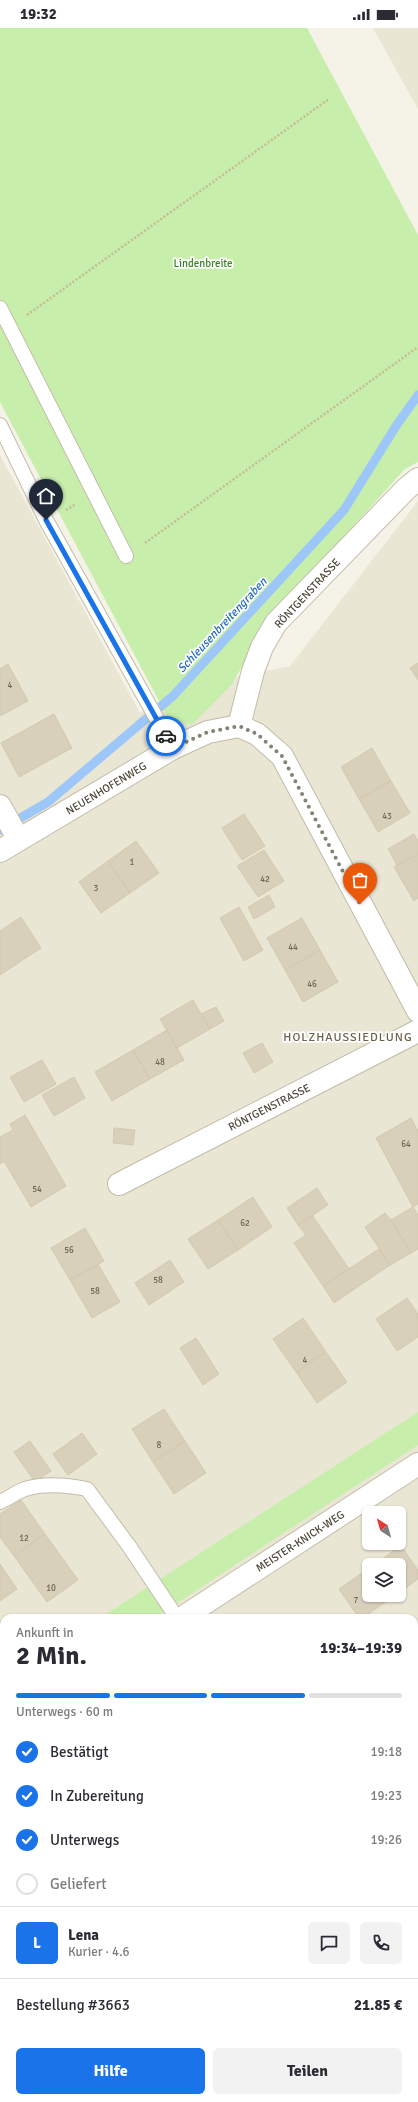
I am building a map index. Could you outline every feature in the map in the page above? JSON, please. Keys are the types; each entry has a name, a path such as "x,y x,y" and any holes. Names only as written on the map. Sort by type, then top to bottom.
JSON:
{"street":[{"name":"RÖNTGENSTRASSE","path":"239,726 255,665 262,647 276,623 406,489 418,479"},
{"name":"NEUENHOFENWEG","path":"0,851 10,825 168,739 239,726"},
{"path":"239,726 257,734 282,756 418,1011"},
{"name":"RÖNTGENSTRASSE","path":"119,1184 418,1031"},
{"name":"MEISTER-KNICK-WEG","path":"188,1614 418,1464"}],"lane":[{"path":"0,308 126,556"},
{"path":"0,425 46,520 168,739"},
{"path":"0,1502 24,1489 47,1485 70,1486 87,1489 129,1546 174,1614"}],"path":[{"path":"10,327 329,99"},
{"path":"126,556 418,347"},
{"path":"46,520 95,494"}],"shaded area":[{"path":"373,28 418,28 418,109"},
{"path":"0,455 140,713 215,682 290,666 418,501 418,1614 0,1614"}],"green space":[{"name":"Lindenbreite","path":"0,28 307,28 418,235 418,462 405,469 270,618 232,684 192,725 168,718 0,402"},
{"path":"418,1412 418,1445 160,1614 106,1614"}],"building":[{"path":"418,663 418,680 410,668"},
{"path":"8,664 28,701 0,716 0,669"},
{"path":"54,714 72,748 19,777 1,743"},
{"path":"372,748 391,781 359,799 341,767"},
{"path":"391,781 410,813 378,832 359,799"},
{"path":"244,814 265,846 242,860 222,828"},
{"path":"414,834 418,841 418,854 397,865 388,849"},
{"path":"136,841 159,873 130,893 108,861"},
{"path":"264,850 284,881 258,897 237,866"},
{"path":"418,854 418,898 414,901 394,867"},
{"path":"108,861 130,893 101,913 79,882"},
{"path":"269,895 275,907 254,919 248,907"},
{"path":"239,907 263,950 244,961 220,918"},
{"path":"21,917 41,948 0,975 0,931"},
{"path":"302,918 320,950 285,970 267,938"},
{"path":"320,950 338,982 303,1002 285,970"},
{"path":"193,1000 210,1029 177,1048 160,1019"},
{"path":"216,1007 224,1021 210,1029 201,1014"},
{"path":"167,1030 184,1060 150,1079 133,1050"},
{"path":"262,1043 273,1062 254,1073 243,1053"},
{"path":"133,1050 150,1079 112,1101 95,1072"},
{"path":"42,1060 56,1084 24,1102 10,1077"},
{"path":"74,1077 85,1098 54,1116 42,1095"},
{"path":"25,1115 66,1186 31,1207 4,1161 0,1164 0,1137 13,1130 10,1124"},
{"path":"411,1118 418,1131 418,1204 413,1207 376,1138"},
{"path":"114,1128 135,1130 133,1145 113,1143"},
{"path":"317,1188 328,1205 298,1225 287,1208"},
{"path":"253,1197 272,1227 238,1250 218,1220"},
{"path":"413,1207 418,1215 418,1249 411,1253 391,1220"},
{"path":"385,1213 391,1220 411,1253 390,1265 365,1227"},
{"path":"312,1215 349,1269 323,1286 294,1243 306,1235 298,1225"},
{"path":"218,1220 238,1250 208,1269 188,1239"},
{"path":"85,1228 104,1261 70,1280 51,1248"},
{"path":"379,1249 390,1265 334,1303 323,1286"},
{"path":"170,1260 184,1282 149,1305 135,1283"},
{"path":"98,1264 120,1302 92,1318 70,1280"},
{"path":"407,1298 418,1314 418,1337 397,1351 376,1319"},
{"path":"303,1318 326,1352 296,1372 273,1339"},
{"path":"196,1338 219,1374 203,1385 180,1348"},
{"path":"326,1352 347,1382 317,1403 296,1372"},
{"path":"164,1409 185,1441 153,1462 132,1429"},
{"path":"82,1433 97,1454 68,1475 53,1454"},
{"path":"30,1441 51,1471 35,1482 14,1452"},
{"path":"185,1441 206,1473 174,1494 153,1462"},
{"path":"21,1500 45,1534 14,1556 0,1537 0,1514"},
{"path":"45,1534 78,1580 47,1602 14,1556"},
{"path":"395,1550 404,1550 418,1570 418,1579 406,1588 406,1558 383,1558"},
{"path":"0,1564 17,1589 0,1601"},
{"path":"362,1573 362,1602 386,1602 368,1614 356,1614 339,1589"}],"waterway":[{"name":"Schleusenbreitengraben","path":"0,830 48,802 173,696 344,510 396,426 418,395"}],"way so far":[{"path":"166,736 173,748 208,732 239,726 257,734 282,756 360,904"}],"district":[{"name":"HOLZHAUSSIEDLUNG","path":"348,1037"}],"route":[{"path":"46,520 147,699 166,736"}]}
